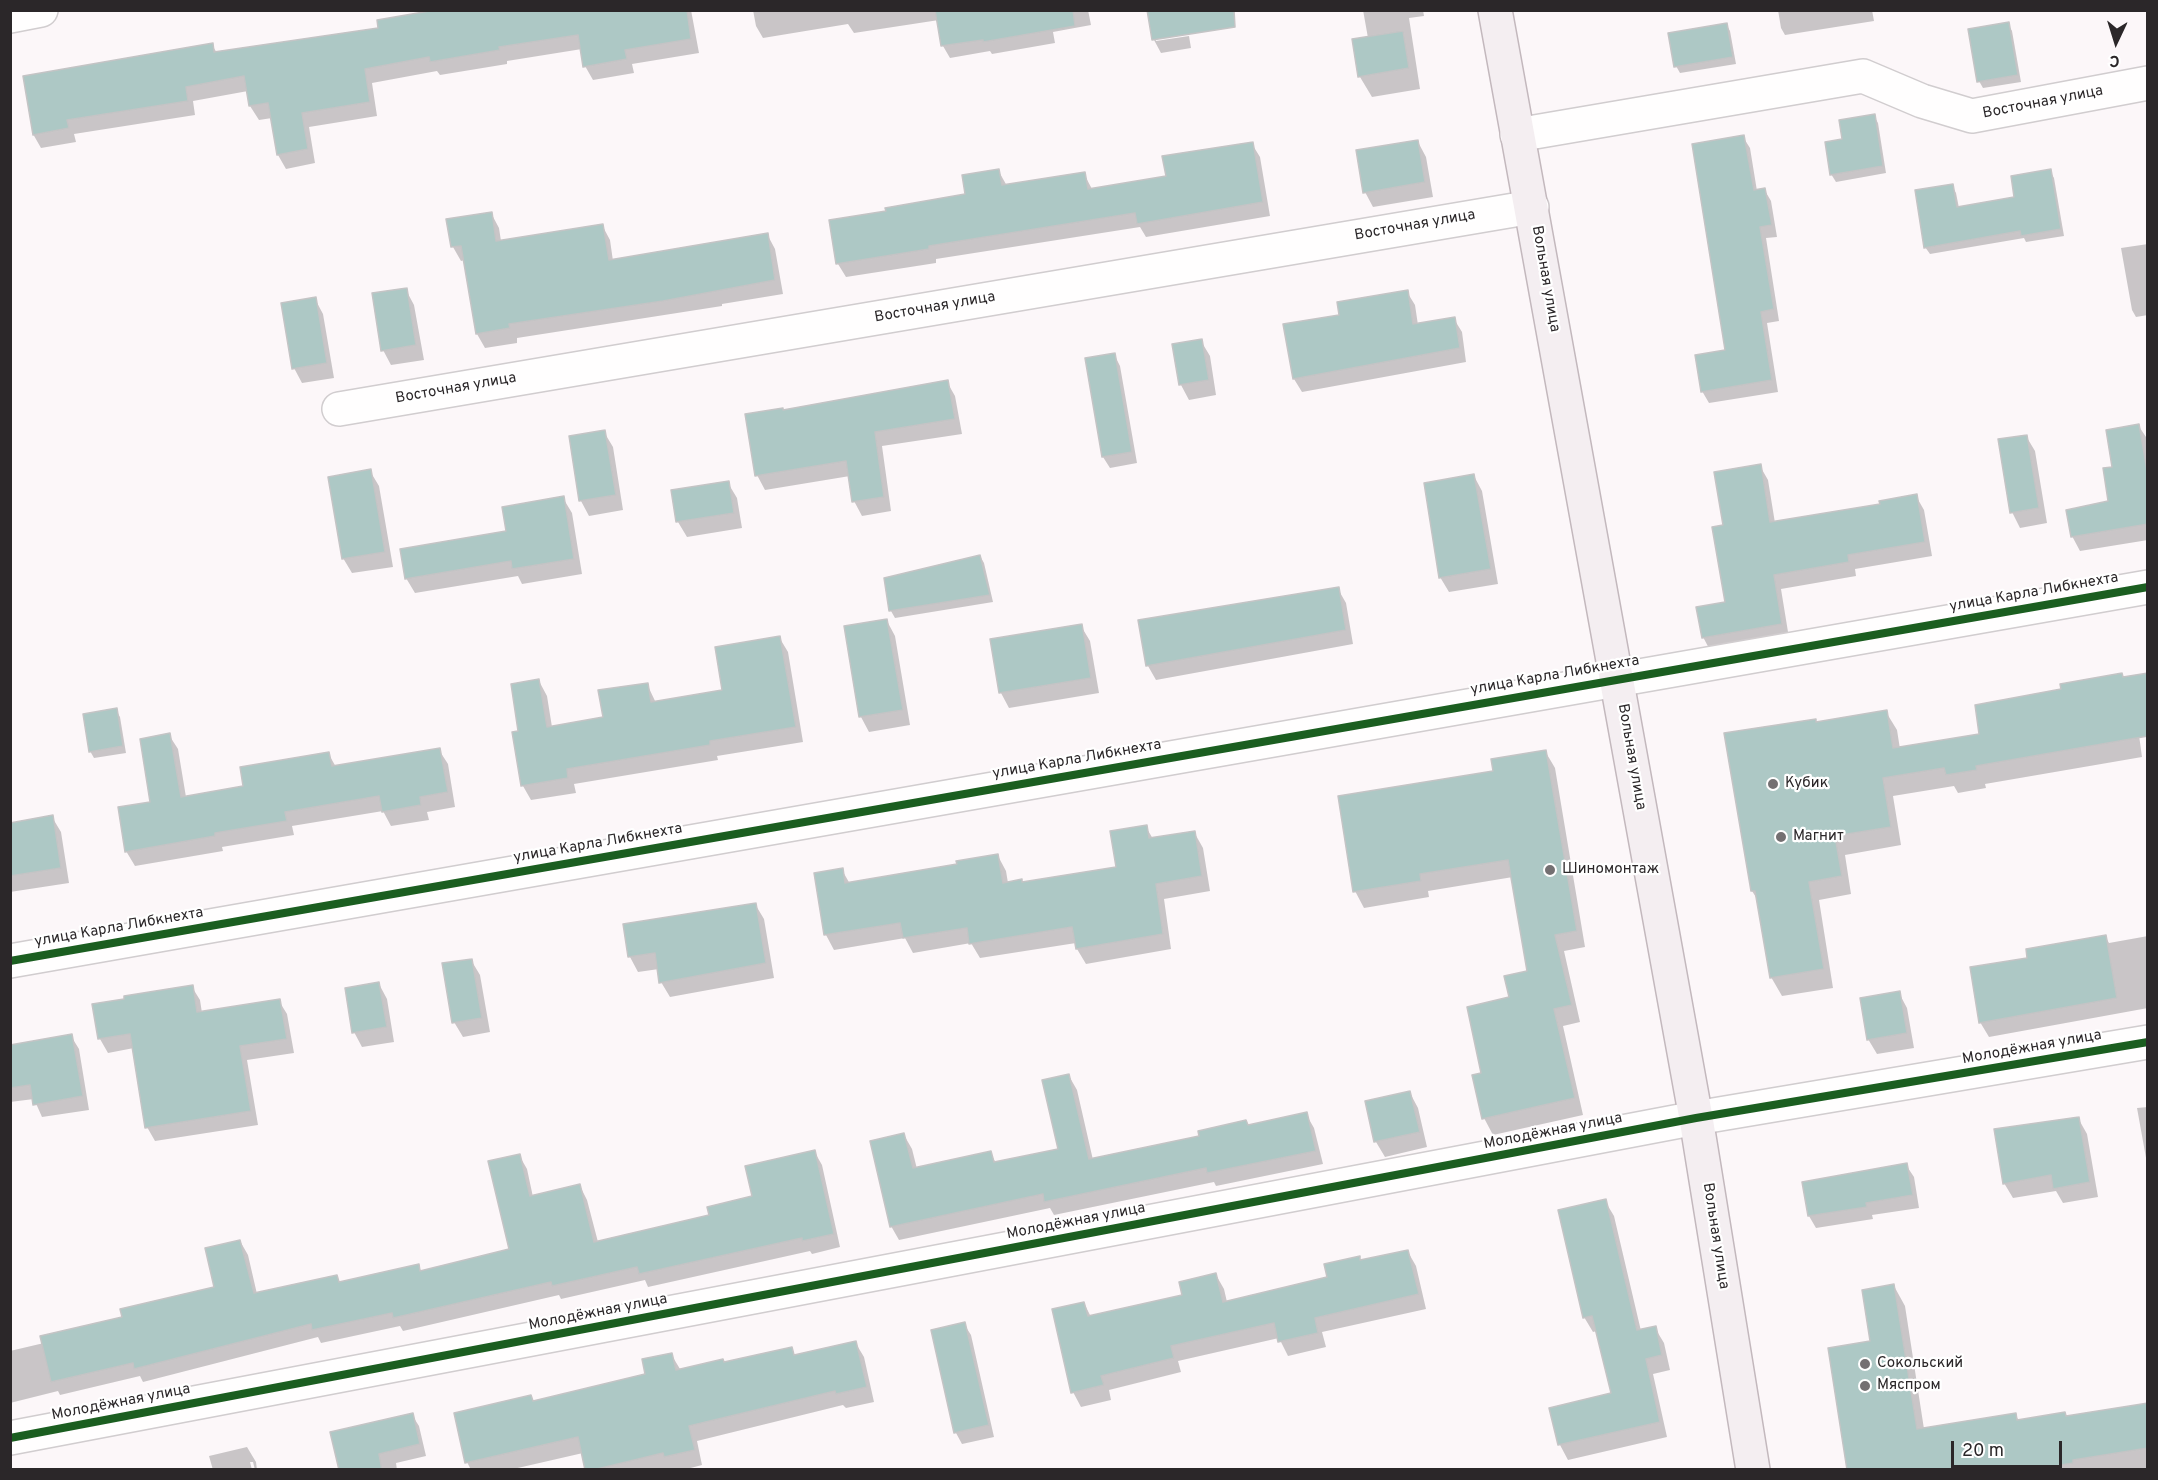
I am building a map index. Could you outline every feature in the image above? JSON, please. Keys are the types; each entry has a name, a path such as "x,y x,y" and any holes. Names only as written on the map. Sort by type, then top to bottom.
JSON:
{"main road":[{"name":"Вольная улица","path":"1495,10 1696,1118 1753,1470"}],"street":[{"path":"10,16 41,10"},
{"name":"Восточная улица","path":"1517,135 1863,76 1922,101 1972,116 2148,83"},
{"name":"Восточная улица","path":"339,408 1532,207"},
{"name":"улица Карла Либкнехта","path":"10,961 2148,587"},
{"name":"Молодёжная улица","path":"10,1438 1696,1118 2148,1042"}],"building":[{"path":"435,10 687,10 691,39 625,50 627,59 583,67 578,35 499,47 500,50 430,62 429,57 365,69 370,102 302,113 308,149 277,155 268,103 249,106 244,76 186,87 188,101 67,120 69,128 33,135 23,76 213,43 214,52 378,28 377,20"},
{"path":"935,10 1073,10 1075,26 983,42 983,40 941,46"},
{"path":"1147,10 1234,10 1235,27 1152,40"},
{"path":"2009,22 2018,75 1977,82 1968,29"},
{"path":"1727,23 1733,57 1674,67 1668,33"},
{"path":"1403,31 1409,68 1358,77 1352,39"},
{"path":"1875,114 1883,166 1830,175 1825,142 1842,139 1839,120"},
{"path":"1744,135 1754,190 1765,188 1772,225 1760,227 1774,309 1761,312 1772,380 1701,392 1695,355 1725,350 1692,144"},
{"path":"1418,140 1425,182 1363,193 1356,150"},
{"path":"1253,142 1263,202 1137,224 1135,213 929,246 929,249 836,264 829,220 886,211 885,208 965,194 962,175 999,169 1002,185 1085,172 1088,189 1166,176 1162,156"},
{"path":"2051,169 2061,229 2021,236 2020,231 1924,248 1915,190 1953,184 1957,207 2014,197 2011,176"},
{"path":"492,212 496,241 603,224 609,260 768,233 775,280 663,301 509,324 510,328 476,334 461,246 451,247 446,219"},
{"path":"407,288 416,345 381,351 372,293"},
{"path":"1408,290 1413,324 1455,317 1460,348 1293,379 1283,324 1339,315 1337,302"},
{"path":"316,297 327,363 292,369 281,303"},
{"path":"1202,339 1209,380 1179,385 1172,344"},
{"path":"1115,353 1132,452 1102,457 1085,358"},
{"path":"948,380 955,419 875,432 884,497 852,502 846,461 755,476 745,414 783,408 783,410"},
{"path":"2139,424 2148,476 2148,524 2071,537 2066,510 2108,501 2103,468 2112,467 2106,430"},
{"path":"605,430 616,495 579,501 569,436"},
{"path":"2027,435 2039,508 2010,513 1998,439"},
{"path":"1761,464 1770,522 1880,504 1879,501 1917,494 1925,542 1848,555 1849,562 1774,575 1782,624 1702,638 1696,607 1725,602 1712,527 1723,525 1714,472"},
{"path":"371,469 385,552 342,559 328,477"},
{"path":"1474,474 1491,569 1439,578 1424,483"},
{"path":"729,481 734,513 676,522 671,490"},
{"path":"564,496 574,559 512,569 511,561 405,579 400,549 506,531 502,507"},
{"path":"980,555 990,595 889,611 884,578"},
{"path":"1339,587 1346,630 1146,666 1138,620"},
{"path":"887,619 903,710 859,717 844,626"},
{"path":"1082,624 1091,678 999,693 990,639"},
{"path":"780,636 796,727 710,741 710,745 567,769 568,778 521,786 512,732 518,731 511,684 539,679 547,727 603,717 598,690 648,683 651,702 722,690 715,647"},
{"path":"2122,673 2123,677 2148,673 2148,736 1976,766 1977,770 1946,775 1944,768 1883,778 1891,827 1835,836 1842,876 1809,882 1824,969 1770,978 1755,891 1751,891 1724,733 1816,719 1816,722 1887,710 1893,748 1979,734 1975,705 2061,689 2060,684"},
{"path":"117,708 123,746 89,752 83,714"},
{"path":"170,733 181,797 243,786 240,767 329,752 332,766 440,748 448,792 420,797 421,805 382,812 379,796 285,812 287,821 125,852 118,807 150,802 140,739"},
{"path":"1546,750 1577,931 1555,935 1572,1005 1554,1009 1575,1098 1482,1119 1472,1075 1481,1073 1467,1007 1509,997 1504,976 1527,971 1508,860 1420,874 1421,881 1353,892 1338,796 1493,771 1491,759"},
{"path":"53,815 61,868 10,876 10,823"},
{"path":"1147,825 1149,838 1195,831 1202,876 1156,884 1163,934 1076,949 1072,927 969,944 967,928 903,938 900,923 824,935 814,873 843,868 845,883 957,864 956,861 998,854 1003,883 1022,879 1022,882 1116,867 1110,831"},
{"path":"756,903 766,963 659,983 655,953 628,957 623,924"},
{"path":"2106,935 2117,998 1979,1023 1970,967 2027,958 2026,949"},
{"path":"472,959 482,1018 452,1023 442,963"},
{"path":"379,982 387,1027 352,1033 345,988"},
{"path":"193,985 197,1012 280,999 287,1039 240,1046 251,1111 145,1128 130,1034 98,1039 92,1004 124,999 124,996"},
{"path":"1900,991 1907,1033 1867,1040 1860,998"},
{"path":"72,1034 83,1096 33,1105 30,1085 10,1088 10,1045"},
{"path":"1069,1074 1089,1159 1199,1136 1198,1131 1246,1120 1248,1125 1307,1112 1316,1151 1207,1173 1206,1168 1044,1202 1043,1194 890,1227 870,1141 904,1133 913,1168 991,1151 994,1162 1058,1149 1042,1080"},
{"path":"1410,1091 1420,1132 1374,1142 1365,1101"},
{"path":"2079,1117 2090,1182 2053,1189 2051,1175 2003,1184 1994,1129"},
{"path":"815,1150 834,1234 802,1241 802,1238 639,1274 637,1267 552,1286 551,1282 393,1318 392,1313 312,1330 311,1324 134,1369 133,1363 51,1382 40,1336 122,1317 120,1309 214,1287 205,1248 240,1240 254,1293 337,1275 339,1282 419,1264 420,1271 509,1249 488,1161 520,1154 530,1196 580,1184 594,1242 709,1215 707,1207 752,1196 745,1166"},
{"path":"1907,1163 1913,1195 1866,1203 1867,1207 1808,1216 1802,1182"},
{"path":"1606,1199 1637,1330 1656,1326 1662,1355 1646,1359 1660,1422 1558,1445 1549,1408 1611,1393 1592,1316 1583,1318 1558,1210"},
{"path":"1408,1250 1419,1294 1315,1318 1318,1333 1278,1342 1274,1323 1171,1346 1174,1358 1101,1376 1104,1385 1071,1393 1052,1309 1084,1302 1088,1316 1182,1295 1179,1282 1216,1273 1223,1302 1327,1277 1324,1264 1360,1256 1360,1260"},
{"path":"1894,1284 1917,1429 2016,1413 2017,1420 2065,1412 2066,1416 2148,1403 2148,1448 2073,1460 2073,1463 2034,1470 1847,1470 1828,1348 1870,1341 1862,1290"},
{"path":"965,1322 989,1425 954,1433 931,1330"},
{"path":"856,1341 867,1387 836,1394 835,1391 689,1426 695,1450 664,1457 663,1453 585,1470 578,1437 465,1463 454,1413 531,1395 533,1401 645,1374 642,1359 672,1353 676,1370 792,1347 794,1355"},
{"path":"413,1413 420,1444 379,1454 382,1470 339,1470 330,1432"}],"cycle path":[{"path":"10,961 2148,587"},
{"path":"10,1438 1696,1118 2148,1042"}],"place":[{"name":"Кубик","path":"1773,784"},
{"name":"Магнит","path":"1781,837"},
{"name":"Шиномонтаж","path":"1550,870"},
{"name":"Сокольский","path":"1865,1364"},
{"name":"Мяспром","path":"1865,1386"}]}
